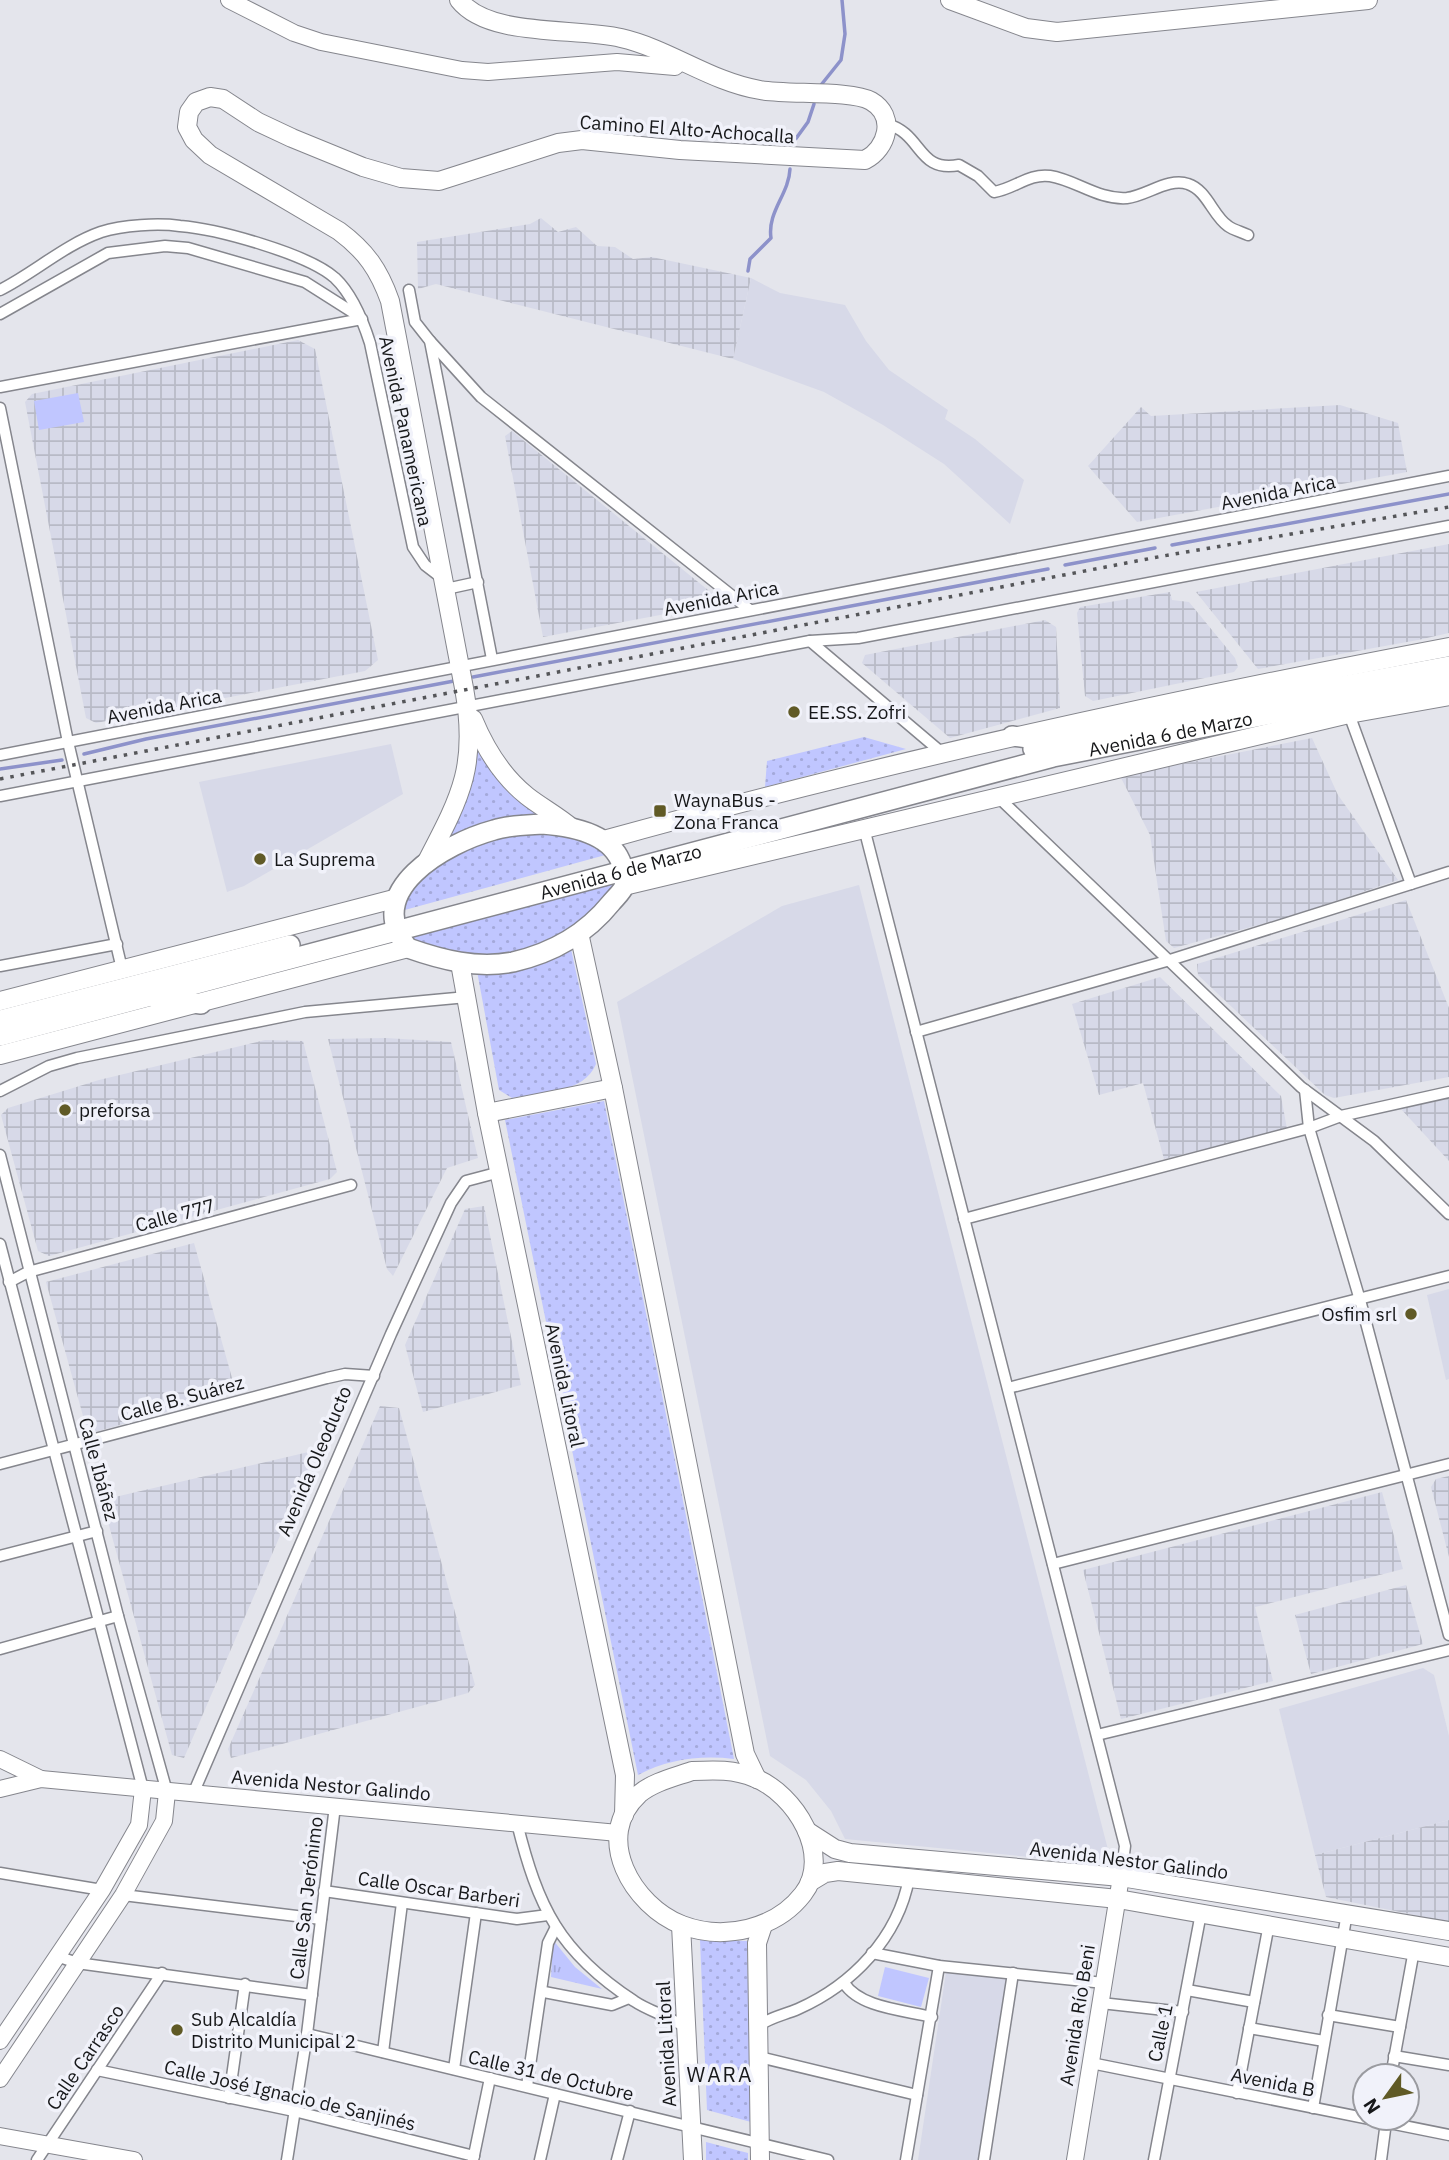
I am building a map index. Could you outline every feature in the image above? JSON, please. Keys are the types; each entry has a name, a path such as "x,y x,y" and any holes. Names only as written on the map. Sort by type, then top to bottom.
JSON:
{"highway":[{"name":"Avenida 6 de Marzo","path":"623,873 1059,742 1124,726 1449,666"},
{"name":"Avenida 6 de Marzo","path":"0,1020 623,873 1053,757 1449,680"},
{"path":"1012,736 1059,742"},
{"path":"533,825 572,828 604,840 616,849 623,873 600,916 579,933 550,951 510,962 460,963 408,948 395,925 394,899 426,863 469,838 494,830 533,825"},
{"name":"Avenida 6 de Marzo","path":"0,1035 148,997 395,925"},
{"path":"148,997 201,1004"}],"main road":[{"path":"459,0 471,11 495,23 621,38 758,90 869,100 884,114 887,124"},
{"path":"950,0 1026,28 1057,32 1366,0"},
{"name":"Camino El Alto-Achocalla","path":"426,863 465,784 471,750 468,706 446,584 445,554 430,499 396,323 374,263 358,245 210,155 194,140 187,127 189,112 196,102 210,97 223,99 258,122 363,167 401,178 439,181 558,143 582,140 680,150 864,160 882,146 887,124"},
{"name":"Avenida 6 de Marzo","path":"604,840 863,770 1012,736 1245,686 1449,648"},
{"name":"Avenida 6 de Marzo","path":"623,873 864,828 1349,714 1449,696"},
{"name":"Camino El Alto-Achocalla","path":"468,706 482,740 500,769 524,794 572,828"},
{"path":"0,1001 394,899"},
{"path":"579,933 613,1088 745,1754 757,1779"},
{"path":"0,1055 408,948"},
{"name":"Avenida Litoral","path":"460,963 487,1113 625,1775 624,1815"},
{"path":"487,1113 613,1088"},
{"path":"692,1771 732,1771 757,1779 788,1803 807,1831 815,1865 810,1882 787,1911 763,1925 740,1930 708,1931 681,1925 642,1896 628,1878 618,1854 618,1833 624,1815 638,1795 653,1785 692,1771"},
{"name":"Avenida Nestor Galindo","path":"807,1831 835,1849 850,1853 1121,1877 1449,1931"},
{"name":"Avenida Nestor Galindo","path":"810,1882 825,1873 838,1871 1118,1899 1449,1957"},
{"name":"Avenida Litoral","path":"681,1925 693,2160"},
{"path":"760,2151 757,1942 763,1925"}],"street":[{"path":"229,0 294,33 462,70 488,72 617,62 660,68 675,67 680,62"},
{"path":"887,124 901,128 928,163 944,168 959,165 978,176 995,192 1034,176 1052,176 1090,192 1124,198 1146,194 1170,183 1188,184 1202,194 1227,226 1248,234"},
{"name":"Avenida Panamericana","path":"0,290 82,240 104,231 179,225 213,231 305,259 337,280 362,319 370,343 413,547 425,565 446,584"},
{"name":"Avenida Panamericana","path":"0,314 108,253 166,246 188,248 305,282 362,319"},
{"path":"409,290 415,322 481,397 750,610"},
{"path":"0,387 362,319"},
{"path":"430,341 492,659"},
{"path":"0,408 68,742 122,969"},
{"name":"Avenida Arica","path":"0,755 1449,476"},
{"path":"0,796 810,641 858,638 1449,526"},
{"path":"446,584 478,582"},
{"path":"810,641 942,752"},
{"path":"1349,714 1411,884"},
{"path":"997,796 1305,1090 1374,1141 1449,1214"},
{"path":"864,828 1125,1846 1121,1877"},
{"path":"916,1032 1170,960 1449,872"},
{"path":"0,966 117,944"},
{"path":"0,1091 49,1066 77,1058 305,1012 467,997"},
{"path":"1305,1090 1309,1128 1360,1300 1449,1635"},
{"path":"964,1219 1309,1128 1341,1116 1449,1092"},
{"name":"Calle Ibáñez","path":"0,1155 118,1616 167,1791"},
{"name":"Avenida Oleoducto","path":"193,1794 451,1203 466,1181 500,1172"},
{"name":"Calle 777","path":"9,1282 28,1272 351,1185"},
{"name":"Calle Ibáñez","path":"0,1244 143,1789"},
{"path":"1008,1388 1449,1276"},
{"name":"Calle B. Suárez","path":"0,1464 327,1378 345,1374 374,1376"},
{"path":"1053,1564 1449,1464"},
{"path":"0,1556 97,1531"},
{"path":"0,1649 118,1616"},
{"path":"1097,1735 1449,1650"},
{"name":"Avenida Nestor Galindo","path":"0,1759 41,1779"},
{"name":"Avenida Nestor Galindo","path":"0,1789 41,1779 618,1833"},
{"path":"0,2041 102,1890 139,1825 143,1789"},
{"path":"0,2079 123,1895 164,1821 167,1791"},
{"name":"Calle San Jerónimo","path":"287,2160 307,2034 335,1806"},
{"path":"517,1823 534,1885 556,1927 594,1973 629,1998 686,2028"},
{"path":"0,1885 4,1874 102,1890"},
{"name":"Avenida Río Beni","path":"1075,2160 1121,1877"},
{"path":"758,2026 769,2018 796,2010 844,1983 872,1953 896,1920 904,1903 909,1878"},
{"name":"Calle Oscar Barberi","path":"324,1891 517,1919 548,1915"},
{"path":"123,1895 321,1919"},
{"path":"383,2052 402,1903"},
{"path":"454,2069 476,1913"},
{"name":"Calle 1","path":"1154,2160 1201,1913"},
{"path":"1312,2108 1347,1913"},
{"path":"1237,2093 1269,1924"},
{"path":"527,2086 544,1992 548,1943 556,1927"},
{"path":"1393,2062 1414,1950"},
{"path":"872,1953 939,1966 1104,1983"},
{"path":"57,1956 77,1963 312,1994"},
{"path":"906,2160 939,1966"},
{"name":"Calle Carrasco","path":"37,2160 162,1973"},
{"path":"984,2160 1013,1973"},
{"path":"844,1983 849,1992 863,2000 932,2017"},
{"path":"229,2098 245,1984"},
{"path":"1187,1990 1254,2003"},
{"path":"544,1992 612,2006 629,1998"},
{"path":"1101,2003 1183,2012"},
{"path":"1328,2015 1400,2027"},
{"path":"1250,2028 1324,2042"},
{"name":"Calle 31 de Octubre","path":"307,2034 630,2111 691,2127 760,2151 828,2160"},
{"path":"1394,2056 1449,2065"},
{"path":"760,2057 917,2095"},
{"name":"Avenida B","path":"1091,2063 1351,2115"},
{"name":"Calle José Ignacio de Sanjinés","path":"97,2070 294,2111 473,2158"},
{"path":"473,2158 491,2078"},
{"path":"540,2160 555,2094"},
{"path":"617,2160 630,2111"},
{"name":"Avenida B","path":"1421,2129 1449,2135"},
{"path":"1381,2160 1383,2132"},
{"path":"0,2136 134,2160"}],"shaded area":[{"path":"541,218 558,232 576,227 597,246 615,247 633,259 652,257 751,278 733,359 436,284 418,289 417,242 530,224"},
{"path":"751,278 780,293 845,305 866,341 889,370 948,410 945,419 975,439 1024,480 1010,524 944,464 883,425 824,392 733,359"},
{"path":"298,340 315,349 378,660 365,671 96,723 86,718 25,402 32,394"},
{"path":"1340,405 1398,423 1407,472 1137,522 1088,466 1141,407 1151,416"},
{"path":"512,431 724,603 543,637 505,436"},
{"path":"1449,544 1449,633 1418,640 1258,669 1196,592"},
{"path":"1170,592 1172,600 1189,602 1235,658 1238,667 1234,672 1093,701 1085,696 1077,613 1080,607"},
{"path":"1045,620 1056,627 1060,708 950,738 862,663 865,655"},
{"path":"1312,738 1338,795 1398,880 1291,916 1174,948 1166,941 1150,835 1120,776"},
{"path":"391,744 403,794 244,886 227,892 199,782"},
{"path":"859,885 1112,1865 845,1839 831,1811 806,1780 770,1756 617,1002 782,906"},
{"path":"1406,900 1449,1008 1449,1077 1334,1098 1325,1095 1198,975 1197,964"},
{"path":"1160,977 1281,1096 1287,1129 1164,1159 1143,1083 1099,1095 1072,1004"},
{"path":"386,1038 451,1042 478,1158 447,1168 393,1276 387,1269 328,1039"},
{"path":"265,1040 303,1041 337,1172 330,1179 49,1256 38,1251 1,1115 8,1108 99,1080"},
{"path":"1449,1099 1449,1161 1400,1108"},
{"path":"484,1206 521,1385 423,1412 405,1345 465,1209"},
{"path":"194,1243 236,1392 88,1434 46,1282"},
{"path":"1449,1289 1449,1379 1446,1380 1427,1295"},
{"path":"380,1406 399,1408 475,1685 468,1693 231,1758 228,1749"},
{"path":"317,1450 184,1758 172,1755 102,1500"},
{"path":"1449,1476 1449,1557 1431,1487 1436,1479"},
{"path":"1382,1492 1403,1569 1255,1607 1273,1681 1121,1719 1083,1570"},
{"path":"1406,1585 1423,1644 1311,1674 1295,1615"},
{"path":"1423,1668 1434,1675 1449,1736 1449,1820 1315,1855 1279,1709"},
{"path":"1449,1820 1449,1922 1326,1897 1315,1855"},
{"path":"946,1972 1007,1977 978,2160 918,2160"}],"green space":[{"path":"78,393 84,422 39,430 34,401"},
{"path":"864,737 906,749 765,787 767,761"},
{"path":"477,749 505,789 545,818 492,823 444,841 472,785"},
{"path":"535,831 583,841 609,854 401,911 413,885 440,863 502,834"},
{"path":"617,883 598,906 575,926 549,941 522,951 493,956 464,955 435,948 407,935"},
{"path":"571,949 596,1064 590,1074 572,1086 548,1093 512,1098 499,1090 477,971"},
{"path":"604,1101 734,1759 685,1760 661,1765 638,1775 505,1120"},
{"path":"553,1940 575,1967 602,1989 551,1977"},
{"path":"700,1940 747,1941 751,2122 707,2110"},
{"path":"885,1967 929,1978 921,2007 878,1996"},
{"path":"706,2142 748,2153 748,2160 706,2160"}],"waterway":[{"path":"821,85 841,60 845,34 842,0"},
{"path":"792,144 808,122 814,104"},
{"path":"748,271 750,259 771,238 772,220 786,187 790,169"},
{"path":"1172,545 1449,494"},
{"path":"1065,565 1155,548"},
{"path":"473,677 1048,569"},
{"path":"84,754 146,739 454,681"},
{"path":"0,769 62,760"}],"railway":[{"path":"0,779 1163,556 1449,507"}],"place":[{"name":"EE.SS. Zofri","path":"794,712"},
{"name":"WaynaBus - Zona Franca","path":"660,811"},
{"name":"La Suprema","path":"260,859"},
{"name":"preforsa","path":"65,1110"},
{"name":"Osfim srl","path":"1411,1314"},
{"name":"Sub Alcaldía Distrito Municipal 2","path":"177,2030"}],"district":[{"name":"WARA","path":"720,2074"}]}
